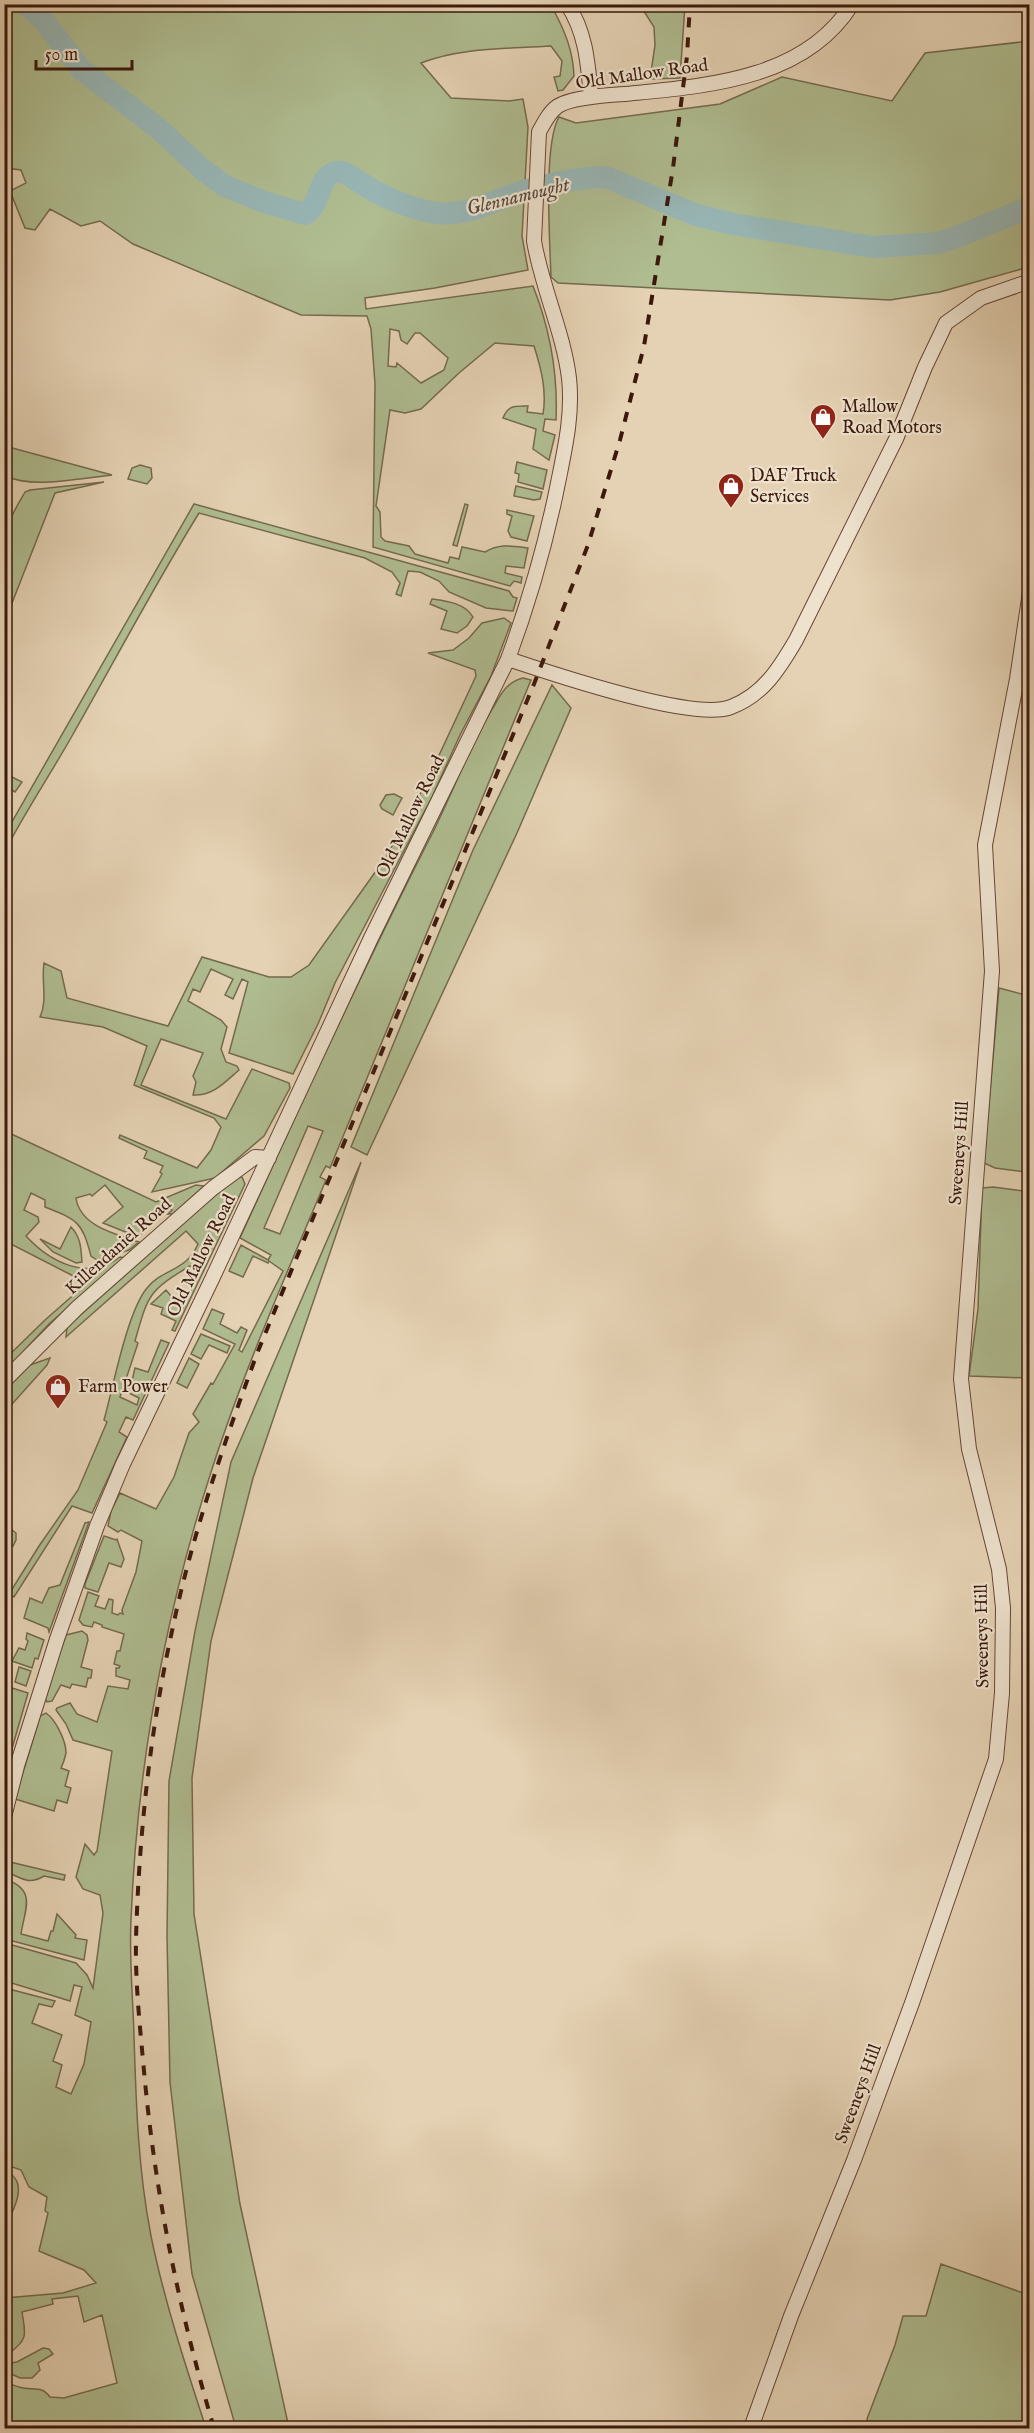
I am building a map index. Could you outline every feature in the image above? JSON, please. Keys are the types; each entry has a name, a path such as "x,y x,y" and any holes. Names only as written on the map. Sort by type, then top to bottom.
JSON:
{"street":[{"path":"567,4 579,25 587,52 591,97"},
{"name":"Old Mallow Road","path":"4,1817 36,1704 97,1526 149,1408 371,938 508,659 531,594 553,509 569,431 570,406 565,350 534,241 539,132 548,116 558,106 591,97 719,82 756,74 785,63 807,50 839,23 852,4"},
{"path":"508,659 598,688 700,710 729,708 758,693 779,669 796,640 896,439 925,367 946,323 981,298 1029,280"},
{"name":"Sweeneys Hill","path":"751,2428 791,2316 852,2164 912,2003 996,1759 1002,1693 1003,1608 999,1569 969,1449 961,1379 992,970 984,845 1017,679 1029,592"},
{"name":"Killendaniel Road","path":"4,1382 77,1308 213,1188 255,1157 269,1158"}],"green space":[{"path":"5,5 526,5 553,9 568,41 572,58 574,76 563,90 558,91 554,77 560,76 562,61 551,46 468,51 421,63 451,98 509,101 523,99 528,127 522,236 528,270 435,288 365,298 366,309 533,286 552,352 556,386 556,420 545,419 543,431 555,435 549,460 533,449 536,429 503,418 510,408 516,406 528,406 527,412 543,414 543,380 534,346 495,343 421,409 405,413 390,410 376,506 380,512 381,537 385,541 409,546 415,554 448,563 450,557 459,559 462,547 485,552 501,546 528,548 524,568 506,566 505,573 522,577 521,583 514,581 510,586 373,547 375,384 371,329 367,316 301,315 133,244 100,221 81,226 50,209 35,230 25,228 10,191 26,183 21,170 6,168 4,157","holes":["390,329 399,331 401,340 407,344 415,333 420,333 448,358 444,370 421,383 397,363 396,367 388,366"]},
{"path":"640,5 685,5 680,78 650,79 655,45 654,27"},
{"path":"1030,41 1029,267 940,292 890,300 558,283 551,277 549,171 554,130 559,117 576,123 720,104 782,77 892,101 925,53"},
{"path":"4,446 112,475 58,482 16,480 5,476"},
{"path":"517,462 547,470 543,489 518,482 519,474 515,473"},
{"path":"140,465 151,468 152,478 147,484 128,479 132,468"},
{"path":"104,482 55,493 5,621 5,591 9,586 5,575 9,557 7,531 25,492"},
{"path":"516,486 542,492 540,499 514,496"},
{"path":"194,504 509,591 513,597 517,598 513,611 486,608 449,592 439,581 420,572 408,571 401,596 396,594 400,583 392,572 365,558 199,513 5,851 5,834"},
{"path":"465,504 468,505 457,546 453,545"},
{"path":"507,510 534,516 527,541 511,537 508,531 512,516 507,514"},
{"path":"432,599 460,606 470,612 473,617 467,626 457,633 441,629 447,611 430,604"},
{"path":"504,618 511,623 491,676 460,735 432,797 335,983 293,1074 229,1053 248,982 242,979 233,999 225,995 233,979 211,969 200,992 193,989 188,1001 221,1020 227,1027 221,1049 226,1062 237,1066 239,1070 212,1091 193,1095 196,1082 193,1076 203,1053 161,1039 141,1085 226,1119 252,1069 289,1083 290,1088 264,1136 215,1178 152,1192 162,1174 160,1172 163,1166 144,1158 147,1151 119,1138 120,1135 197,1168 211,1150 221,1127 214,1118 134,1085 147,1046 103,1027 40,1017 44,1004 44,963 61,971 67,998 168,1026 202,957 269,977 291,977 309,965 386,857 427,781 476,676 475,670 428,653 453,650 469,638 482,623"},
{"path":"518,679 531,680 330,1168 326,1166 320,1177 326,1180 266,1323 224,1432 180,1579 156,1691 140,1805 131,1920 138,2136 143,2186 156,2260 206,2428 5,2428 5,2382 21,2388 41,2390 50,2397 64,2398 117,2383 102,2315 84,2322 78,2296 52,2299 53,2304 22,2312 25,2330 23,2339 11,2352 5,2351 5,2298 63,2293 96,2283 84,2270 39,2251 48,2213 45,2211 47,2197 29,2187 21,2170 4,2164 5,1988 55,2001 52,2007 39,2004 32,2023 62,2035 53,2061 62,2065 56,2087 71,2094 84,2064 91,2022 75,2015 82,1987 74,1985 70,2001 5,1981 5,1943 76,1963 87,1975 93,1988 103,1913 100,1895 83,1889 76,1877 85,1844 94,1855 97,1851 112,1751 73,1740 56,1710 70,1703 77,1714 97,1722 108,1686 128,1689 130,1680 116,1676 116,1668 120,1666 114,1664 124,1634 94,1622 92,1627 83,1625 79,1620 88,1592 99,1596 95,1606 105,1609 109,1599 113,1600 112,1613 123,1614 122,1610 136,1572 142,1541 108,1526 111,1511 120,1493 156,1509 174,1477 189,1433 199,1422 193,1414 235,1344 203,1329 212,1309 224,1314 220,1324 237,1333 241,1327 247,1330 239,1350 242,1352 283,1271 269,1261 268,1263 253,1256 243,1277 229,1271 241,1245 268,1260 271,1255 240,1238 334,1034 433,832 479,732 507,686","holes":["308,1126 323,1131 280,1234 264,1228"]},
{"path":"552,685 571,708 517,833 367,1155 351,1147 473,850"},
{"path":"4,773 22,782 15,792 5,786"},
{"path":"394,794 402,798 393,815 382,809 380,805 386,795"},
{"path":"999,988 1029,996 1029,1178 1026,1172 995,1168 984,1163"},
{"path":"5,1131 156,1202 196,1185 204,1186 173,1214 168,1214 172,1210 165,1207 140,1235 103,1223 123,1207 105,1185 92,1196 90,1194 76,1198 84,1216 91,1222 100,1228 139,1242 129,1250 97,1260 91,1256 85,1236 77,1224 65,1215 45,1207 45,1200 31,1193 24,1210 38,1217 39,1222 26,1236 46,1254 70,1266 83,1268 95,1268 120,1257 125,1258 49,1324 5,1371 5,1359 87,1283 5,1241"},
{"path":"361,1162 253,1478 211,1641 192,1778 194,1914 240,2204 289,2428 236,2428 192,2274 170,2082 167,1936 169,1781 195,1631 231,1462"},
{"path":"242,1177 245,1184 175,1331 172,1330 176,1321 161,1314 163,1308 151,1304 166,1290 182,1309 199,1273 190,1266 158,1289 143,1313 135,1341 138,1343 120,1397 137,1405 139,1398 129,1393 135,1368 148,1372 161,1340 169,1343 133,1420 126,1417 119,1432 127,1437 92,1513 72,1506 14,1597 9,1594 78,1490 107,1422 104,1420 121,1351 140,1299 147,1288 160,1276 187,1260 198,1244 186,1231 66,1337 67,1327 208,1201"},
{"path":"1026,1186 1029,1186 1029,1378 969,1376 978,1309 982,1188 993,1187 1023,1191"},
{"path":"71,1227 79,1239 82,1262 76,1263 53,1252 40,1239 60,1249"},
{"path":"201,1334 230,1346 227,1353 209,1345 201,1359 191,1354"},
{"path":"50,1358 47,1365 5,1412 4,1391 30,1365"},
{"path":"189,1358 199,1364 187,1388 177,1383"},
{"path":"89,1522 49,1632 48,1628 24,1618 30,1598 42,1603 49,1588 60,1585 85,1523"},
{"path":"4,1524 16,1533 13,1546 5,1539"},
{"path":"104,1536 117,1539 124,1559 121,1567 109,1563 98,1592 85,1588 85,1584"},
{"path":"82,1631 87,1635 88,1640 81,1667 92,1670 91,1678 88,1678 86,1687 72,1684 70,1688 61,1685 52,1701 47,1702 44,1697 66,1635"},
{"path":"27,1633 44,1640 38,1659 35,1658 32,1668 12,1661 19,1648 25,1650 28,1641"},
{"path":"19,1667 31,1671 26,1686 15,1682"},
{"path":"12,1688 28,1693 9,1759 5,1758 4,1690 10,1691"},
{"path":"46,1713 60,1731 64,1743 66,1753 61,1768 69,1771 65,1786 71,1788 67,1803 57,1800 54,1811 15,1799 40,1716"},
{"path":"10,1862 65,1875 64,1880 44,1876 30,1881 22,1879 7,1872"},
{"path":"5,1879 15,1883 25,1894 26,1908 21,1934 48,1941 57,1914 76,1935 75,1938 87,1940 84,1960 5,1939"},
{"path":"12,2175 18,2186 18,2193 5,2227 5,2178"},
{"path":"941,2264 1029,2295 1029,2428 871,2428 867,2419 895,2345 903,2316 926,2316"},
{"path":"43,2348 49,2349 53,2354 38,2363 40,2370 32,2378 20,2378 5,2371 5,2364 17,2362"}],"waterway":[{"name":"Glennamought","path":"26,4 44,21 81,69 159,129 203,170 225,186 264,202 305,214 314,204 322,184 330,174 336,172 346,174 397,202 437,213 457,213 546,185 606,177 696,215 733,224 873,247 938,243 1030,207"}],"railway":[{"path":"214,2428 179,2296 162,2207 149,2117 138,2005 136,1938 140,1861 147,1784 164,1669 180,1595 199,1524 258,1351 534,684 588,545 620,440 644,346 673,168 687,56 690,4"}],"place":[{"name":"Mallow Road Motors","path":"823,440"},
{"name":"DAF Truck Services","path":"731,509"},
{"name":"Farm Power","path":"58,1410"}]}
